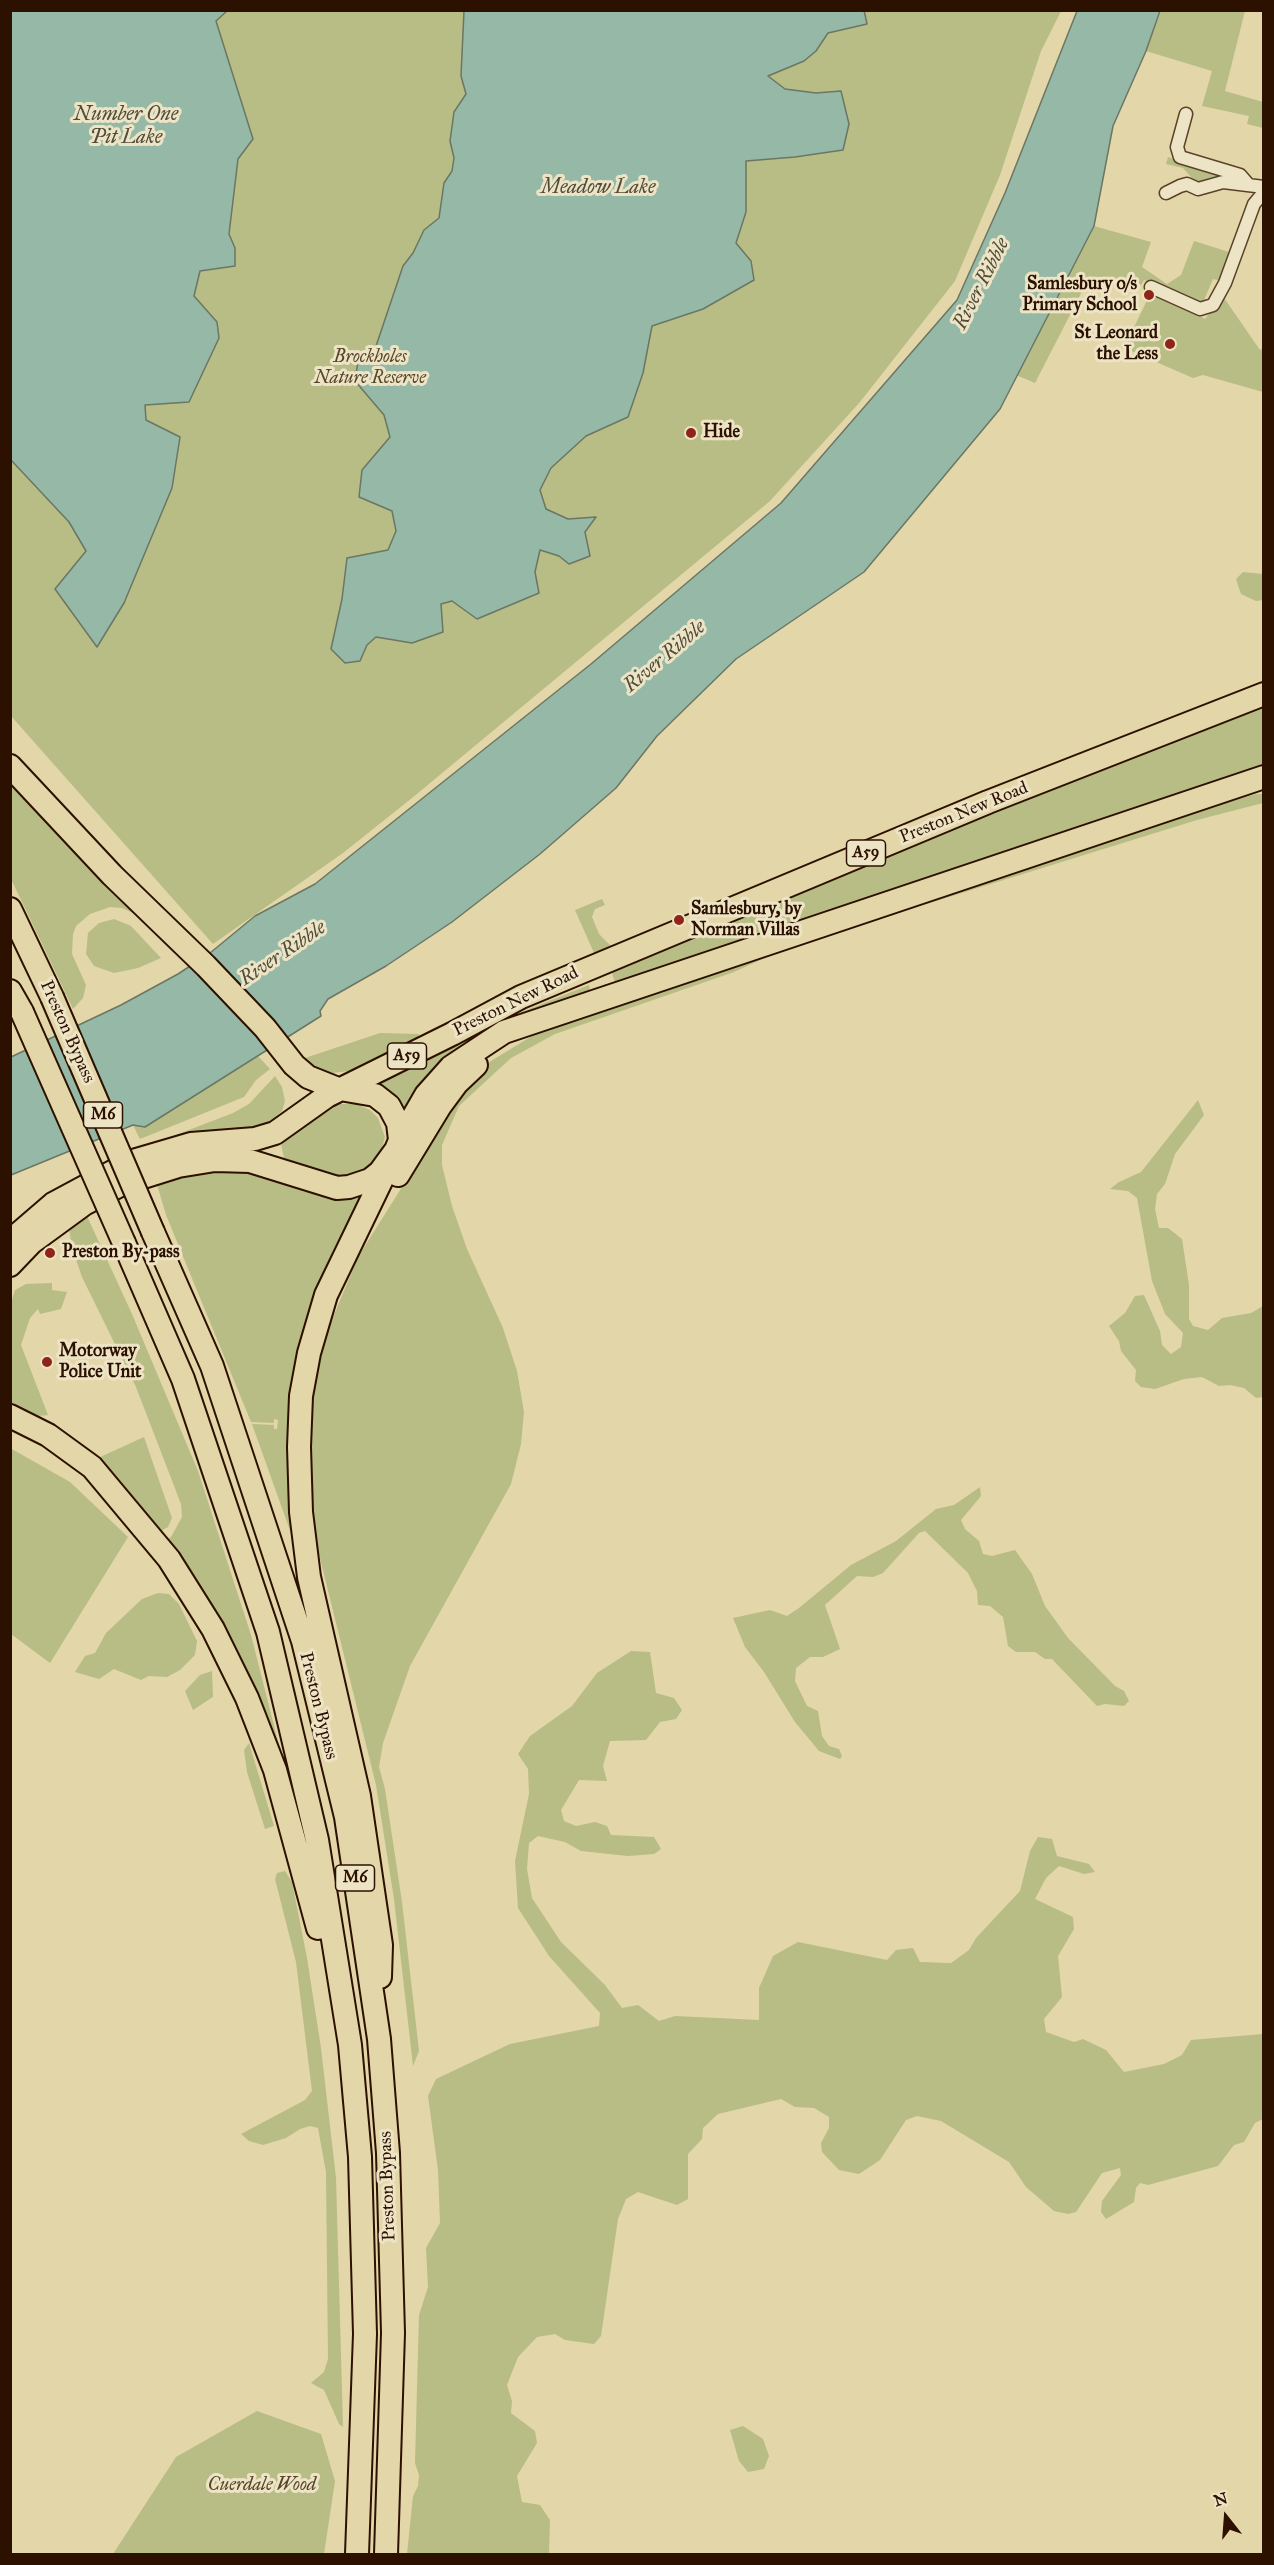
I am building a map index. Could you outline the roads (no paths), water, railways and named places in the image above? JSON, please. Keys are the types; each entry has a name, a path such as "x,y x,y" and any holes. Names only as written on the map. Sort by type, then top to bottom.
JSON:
{"highway":[{"name":"Preston New Road","path":"10,1241 36,1216 104,1174 171,1148 266,1136 283,1128 315,1102 452,1034 514,1000 607,959 988,802 1263,694"},
{"path":"10,766 112,875 175,935 265,1028 294,1065 309,1077 339,1089 367,1092 383,1100 394,1115 398,1145 342,1260 317,1324 301,1396 299,1447 301,1512 309,1577 359,1796 380,1933 379,2039"},
{"name":"Preston New Road","path":"398,1145 426,1095 451,1067 467,1053 504,1032 1263,777"},
{"path":"1213,794 1263,787"},
{"name":"Preston Bypass","path":"10,909 52,997 212,1366 303,1641 346,1817 379,2039 388,2153 393,2333 386,2554"},
{"name":"Preston Bypass","path":"10,991 22,1012 183,1379 268,1632 317,1840 350,2045 360,2157 365,2334 357,2554"},
{"path":"342,1260 375,1215 434,1116 457,1083 489,1054 543,1017"},
{"path":"10,1265 32,1242 84,1204 124,1183 160,1171 215,1160 250,1161 287,1171 325,1186 349,1187 375,1176 398,1145"},
{"path":"10,1416 71,1450 92,1467 169,1559 213,1629 247,1698 275,1770 298,1845 350,2045"},
{"path":"10,1431 55,1452 120,1498"}],"street":[{"path":"1186,114 1177,147 1180,158 1240,175 1247,183"},
{"path":"1166,193 1187,184 1198,189 1216,182 1247,183 1263,187"},
{"path":"1151,287 1200,309 1207,309 1213,305 1225,283 1254,204 1263,192"}],"water":[{"name":"Number One Pit Lake","path":"11,10 227,11 216,21 253,139 238,159 229,234 235,248 235,266 200,271 194,296 217,322 219,338 189,402 145,405 146,420 180,437 172,488 124,603 97,647 55,589 86,551 69,522 11,460"},
{"name":"Meadow Lake","path":"864,10 867,24 828,33 816,51 804,61 768,76 785,89 816,93 841,91 849,124 843,150 746,161 746,212 736,243 751,261 754,280 703,309 652,326 643,373 628,417 586,436 551,468 540,490 546,509 568,519 596,517 585,532 590,556 569,564 559,556 540,550 535,572 539,593 477,619 452,601 441,604 443,632 412,643 376,637 367,645 360,661 345,663 331,649 342,599 347,558 388,550 396,531 392,511 359,497 362,470 390,437 384,415 355,381 358,361 374,352 403,266 413,253 424,230 439,218 444,183 452,171 454,158 450,141 454,112 466,94 461,76 464,11"},
{"name":"River Ribble","path":"1077,11 1160,11 1146,51 1113,126 1094,226 1000,409 864,572 736,659 657,736 616,788 540,854 452,922 386,966 328,999 320,1011 321,1016 145,1127 133,1125 11,1175 11,1057 121,1005 178,974 210,953 255,916 315,884 591,664 781,503 957,300 1005,193"}],"place":[{"name":"Samlesbury o/s Primary School","path":"1149,295"},
{"name":"St Leonard the Less","path":"1170,344"},
{"name":"Hide","path":"691,433"},
{"name":"Samlesbury, by Norman Villas","path":"679,920"},
{"name":"Preston By-pass","path":"50,1253"},
{"name":"Motorway Police Unit","path":"47,1362"}],"park label":[{"name":"Brockholes Nature Reserve","path":"370,368"},
{"name":"Cuerdale Wood","path":"262,2486"}]}
